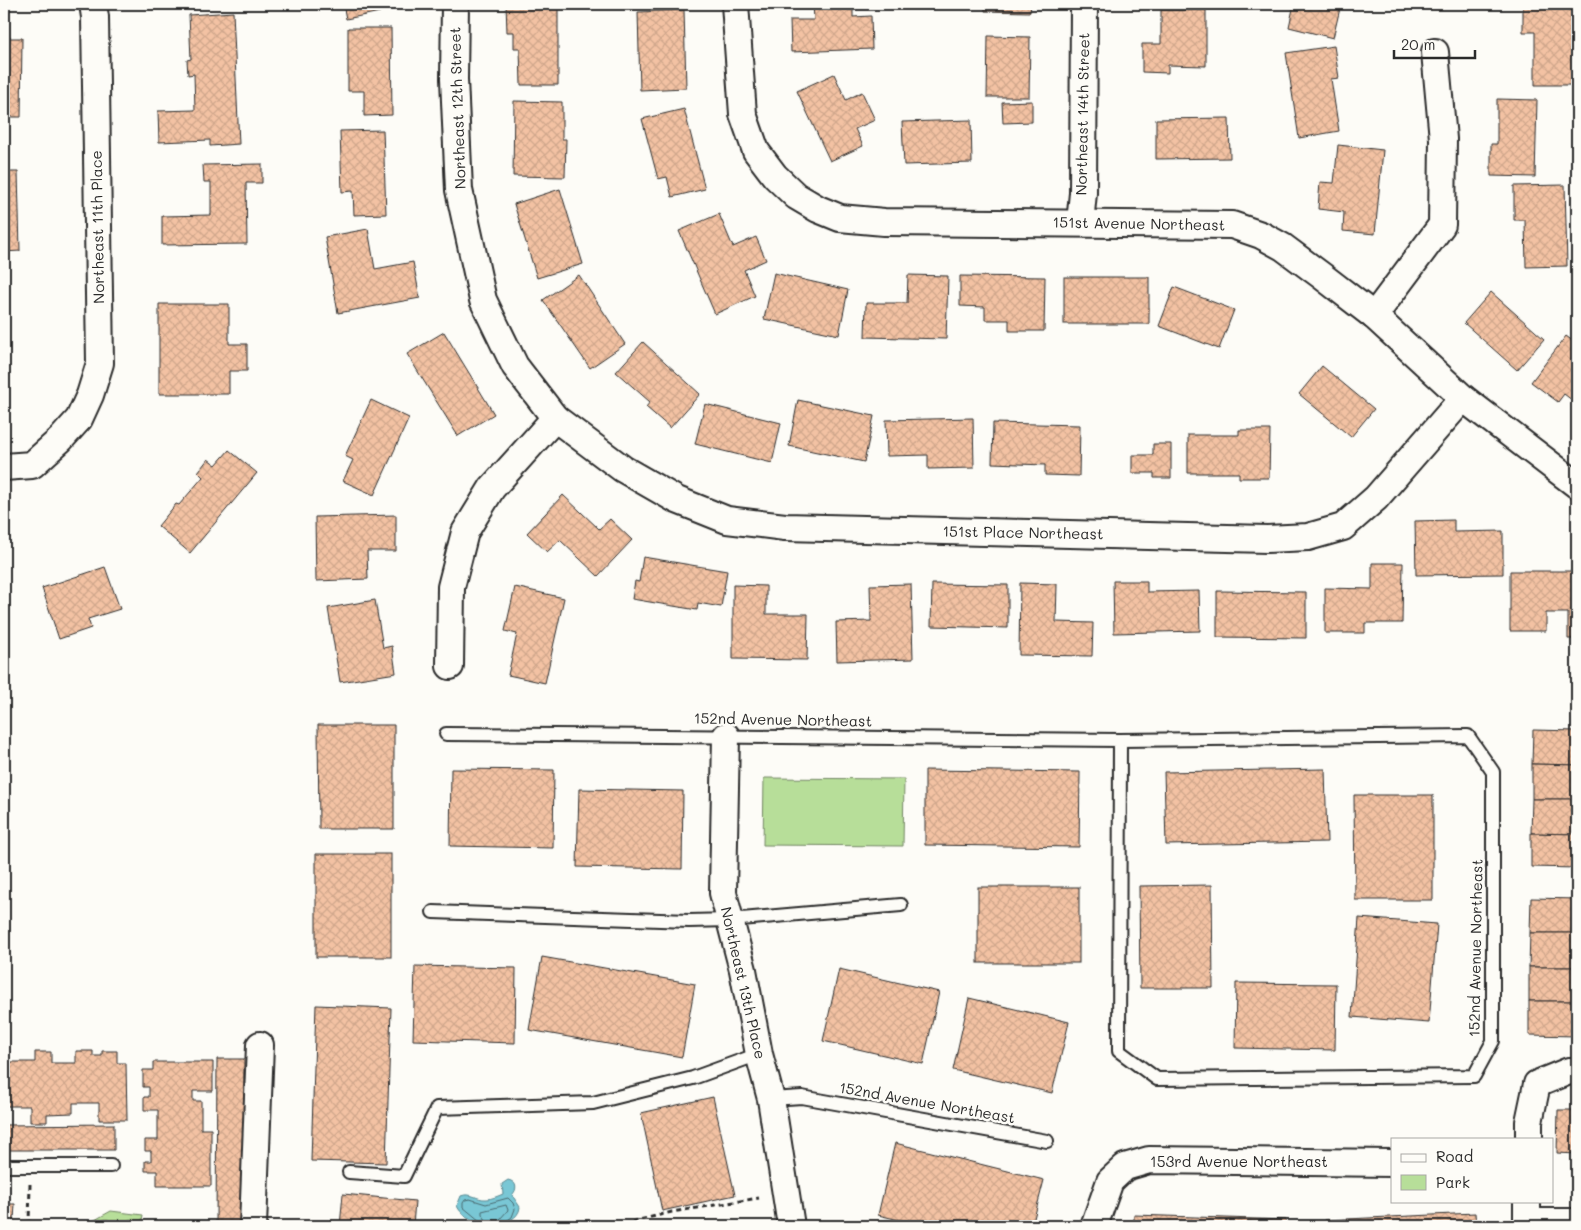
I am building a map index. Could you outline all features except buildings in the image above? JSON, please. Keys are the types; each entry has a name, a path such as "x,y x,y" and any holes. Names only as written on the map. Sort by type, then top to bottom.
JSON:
{"street":[{"name":"Northeast 11th Place","path":"4,467 32,465 61,439 79,419 90,395 100,363 95,17 93,4"},
{"name":"Northeast 12th Street","path":"455,4 454,78 459,190 483,300 514,366 555,418"},
{"name":"151st Avenue Northeast","path":"735,4 743,114 756,151 774,176 796,196 818,210 840,218 884,222 1232,226 1261,235 1283,247 1374,316 1463,398 1577,485"},
{"name":"Northeast 14th Street","path":"1080,223 1083,193 1084,4"},
{"path":"1374,316 1442,225 1443,139 1435,52"},
{"name":"151st Place Northeast","path":"555,418 623,469 677,500 727,520 785,527 1267,539 1308,537 1343,527 1376,498 1463,398"},
{"path":"450,666 451,587 465,532 492,488 555,418"},
{"name":"Northeast 13th Place","path":"726,736 723,893 743,970 759,1054 771,1099 792,1226"},
{"path":"253,1226 260,1045"},
{"path":"1529,1138 1529,1122 1537,1084 1570,1071 1577,1071"},
{"name":"153rd Avenue Northeast","path":"1094,1226 1110,1181 1125,1167 1149,1160 1391,1163"}],"lane":[{"name":"152nd Avenue Northeast","path":"446,734 1120,740 1468,736 1493,772 1493,1041 1474,1076 1157,1079 1120,1051 1120,740"},
{"path":"433,912 689,921 730,920 901,904"},
{"path":"349,1172 404,1176 437,1108 593,1103 693,1078 759,1054"},
{"name":"152nd Avenue Northeast","path":"771,1099 802,1097 1047,1141"},
{"path":"4,1166 111,1166"},
{"path":"1527,1214 1577,1215"}],"path":[{"path":"30,1166 30,1226"},
{"path":"615,1226 672,1212 786,1193"}],"green space":[{"path":"764,778 904,779 903,846 763,845"},
{"path":"111,1211 143,1215 141,1226 93,1226 93,1221"}],"water":[{"path":"508,1180 516,1186 512,1195 520,1207 517,1215 511,1220 492,1224 481,1222 463,1214 457,1206 461,1196 471,1195 486,1199 503,1194 502,1184"}]}
